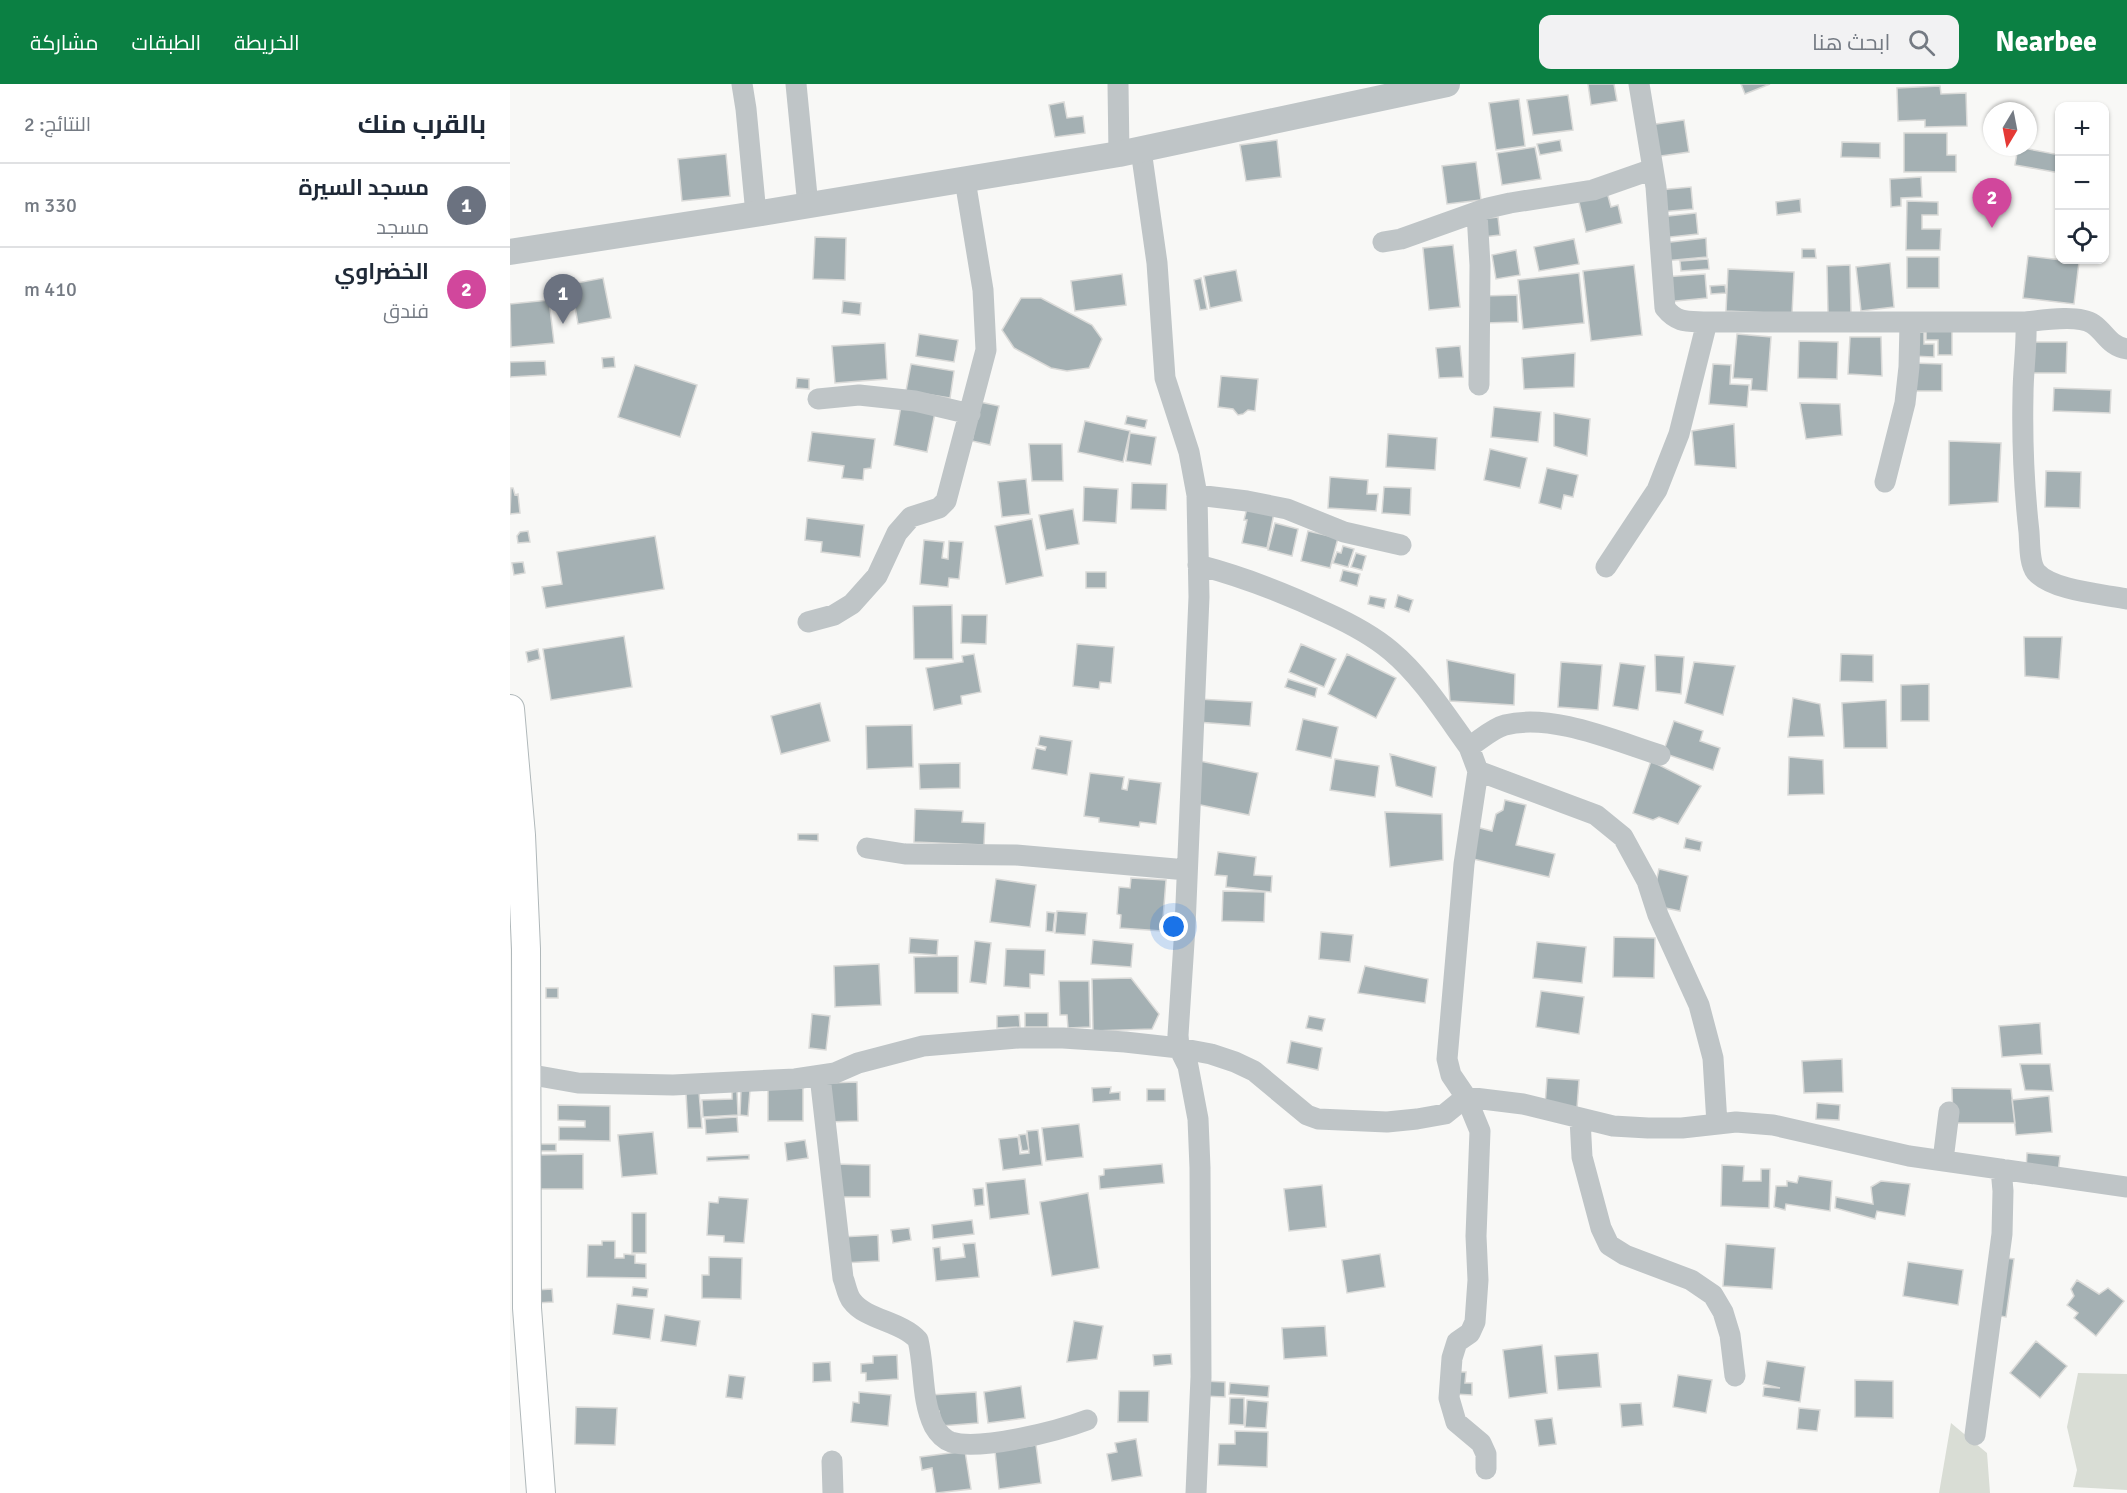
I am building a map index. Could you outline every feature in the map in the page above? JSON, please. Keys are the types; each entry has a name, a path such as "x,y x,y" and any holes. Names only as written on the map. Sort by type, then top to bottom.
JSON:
{"main road":[{"path":"510,709 521,835 526,949 527,1308 542,1493"}],"street":[{"path":"742,84 756,214"},
{"path":"796,84 808,206"},
{"path":"1118,84 1130,152 1157,263 1165,378 1189,452 1197,495 1199,597 1185,927 1178,1012 1179,1048 1188,1066 1198,1119 1201,1377 1196,1493"},
{"path":"510,252 808,206 1130,152 1447,84"},
{"path":"1639,84 1656,187 1665,308 1681,321 1910,323 2026,322 2063,318 2094,324 2115,346 2127,349"},
{"path":"1383,242 1401,239 1510,202 1593,190 1653,169"},
{"path":"808,622 834,615 852,604 877,576 897,532 911,517 939,508 946,501 986,350 983,290 966,180"},
{"path":"1477,213 1480,265 1479,385"},
{"path":"1606,567 1657,490 1679,434 1707,322"},
{"path":"2026,322 2023,430 2026,502 2034,570 2046,580 2061,586 2127,599"},
{"path":"1885,482 1905,403 1910,367 1910,323"},
{"path":"818,399 859,395 915,401 970,414"},
{"path":"1197,495 1287,509 1344,532 1401,545"},
{"path":"1198,565 1238,575 1282,591 1379,641 1413,674 1469,747 1478,771 1464,864 1447,1059 1451,1075 1466,1097 1480,1131 1476,1236 1478,1280 1475,1323 1470,1333 1457,1342 1451,1365 1449,1398 1456,1422 1481,1443 1486,1454 1486,1469"},
{"path":"1469,747 1503,725 1522,722 1556,723 1660,755"},
{"path":"1478,771 1596,815 1623,837 1647,881 1658,915 1699,1005 1713,1058 1717,1124"},
{"path":"867,848 905,854 1016,855 1187,870"},
{"path":"527,1074 578,1083 673,1085 820,1076 914,1048 959,1042 1063,1038 1125,1042 1179,1048 1211,1054 1235,1062 1254,1071 1307,1114 1318,1119 1387,1122 1417,1119 1445,1114 1466,1097 1524,1104 1613,1126 1682,1128 1745,1123 1773,1125 1876,1149 2127,1187"},
{"path":"820,1076 843,1278 851,1301 866,1312 911,1332 918,1340 926,1403 935,1427 942,1437 960,1443 981,1443 1026,1437 1087,1420"},
{"path":"1942,1160 1949,1112"},
{"path":"1580,1119 1581,1157 1601,1228 1609,1245 1625,1255 1691,1280 1713,1295 1723,1312 1730,1335 1735,1376"},
{"path":"1976,1435 2002,1234 2001,1169"},
{"path":"832,1461 833,1493"}],"shaded area":[{"path":"2078,1373 2127,1374 2127,1490 2073,1487 2077,1470 2067,1427"},
{"path":"1951,1423 1987,1453 1990,1493 1939,1493"}],"building":[{"path":"1588,84 1614,84 1617,101 1591,105"},
{"path":"1741,84 1770,84 1745,94"},
{"path":"1940,86 1941,94 1966,93 1967,126 1925,127 1925,120 1898,121 1897,88"},
{"path":"1568,95 1573,130 1533,135 1527,100"},
{"path":"1519,99 1525,146 1496,150 1489,103"},
{"path":"1064,102 1067,118 1083,116 1085,133 1055,137 1049,105"},
{"path":"1684,120 1689,152 1654,157 1649,125"},
{"path":"1904,133 1947,133 1947,155 1956,155 1956,172 1904,172"},
{"path":"1277,140 1281,177 1246,181 1240,145"},
{"path":"1560,140 1562,151 1540,155 1537,144"},
{"path":"1842,142 1880,143 1880,158 1841,157"},
{"path":"1535,147 1541,179 1502,185 1497,153"},
{"path":"2037,151 2055,154 2055,172 2015,165 2016,156 2037,156"},
{"path":"726,154 730,196 682,201 678,159"},
{"path":"1476,162 1481,200 1447,204 1442,166"},
{"path":"1921,177 1922,197 1901,198 1901,206 1891,207 1890,179"},
{"path":"1691,187 1693,209 1660,212 1658,190"},
{"path":"1607,192 1611,207 1618,205 1622,223 1586,232 1578,198"},
{"path":"1800,199 1801,212 1777,215 1776,202"},
{"path":"1907,201 1938,202 1938,215 1922,215 1922,229 1941,229 1940,250 1906,250"},
{"path":"1696,213 1698,234 1661,238 1659,217"},
{"path":"1498,217 1500,235 1483,237 1481,219"},
{"path":"815,237 846,238 845,280 813,279"},
{"path":"1706,238 1707,257 1664,261 1662,243"},
{"path":"1574,239 1579,264 1539,271 1534,247"},
{"path":"1453,245 1460,307 1429,310 1423,248"},
{"path":"1802,249 1815,249 1816,258 1802,258"},
{"path":"1516,250 1520,275 1496,279 1492,255"},
{"path":"2028,256 2055,259 2055,264 2079,264 2074,304 2023,298"},
{"path":"1907,257 1939,257 1939,288 1907,288"},
{"path":"1708,259 1709,269 1681,271 1680,261"},
{"path":"1890,263 1894,307 1861,311 1856,267"},
{"path":"1634,265 1642,335 1591,341 1583,271"},
{"path":"1850,265 1851,313 1828,313 1827,266"},
{"path":"1728,269 1794,272 1792,314 1726,311"},
{"path":"1236,270 1242,301 1210,308 1204,276"},
{"path":"1579,273 1584,323 1523,329 1518,280"},
{"path":"1122,274 1126,305 1075,311 1071,281"},
{"path":"1705,274 1707,298 1666,302 1664,277"},
{"path":"603,278 611,318 578,324 571,284"},
{"path":"1201,278 1207,309 1200,310 1194,280"},
{"path":"1725,285 1726,293 1711,294 1710,286"},
{"path":"1517,295 1518,322 1484,323 1483,296"},
{"path":"1021,298 1041,298 1092,325 1102,339 1089,368 1067,371 1051,368 1014,348 1002,330"},
{"path":"549,300 554,343 511,347 510,304"},
{"path":"843,301 861,303 860,315 842,313"},
{"path":"1926,331 1952,331 1952,355 1938,355 1938,340 1926,340"},
{"path":"1912,332 1924,332 1924,344 1934,344 1934,357 1911,356"},
{"path":"919,334 958,340 954,362 916,356"},
{"path":"1737,334 1771,337 1767,391 1751,390 1752,379 1733,378"},
{"path":"1850,337 1881,337 1882,376 1848,374"},
{"path":"1799,341 1838,342 1837,379 1798,378"},
{"path":"2031,342 2067,342 2066,373 2030,373"},
{"path":"885,343 887,379 835,383 832,346"},
{"path":"1460,346 1463,377 1439,378 1436,348"},
{"path":"1575,353 1574,387 1524,389 1522,358"},
{"path":"614,357 615,367 603,368 602,358"},
{"path":"545,361 546,375 510,377 510,362"},
{"path":"1912,363 1942,364 1942,391 1911,391"},
{"path":"911,364 954,371 950,398 906,391"},
{"path":"1713,364 1731,365 1730,384 1749,385 1747,407 1709,404"},
{"path":"635,365 697,385 680,437 618,417"},
{"path":"1221,376 1258,379 1255,411 1248,410 1238,415 1233,409 1218,407"},
{"path":"797,378 809,379 809,389 796,388"},
{"path":"2054,388 2111,390 2110,413 2053,411"},
{"path":"980,402 999,406 990,445 972,441"},
{"path":"1800,403 1840,404 1842,435 1806,439"},
{"path":"901,406 935,413 927,452 894,445"},
{"path":"1494,407 1541,412 1538,442 1491,437"},
{"path":"1554,413 1590,419 1587,456 1554,446"},
{"path":"1127,416 1147,420 1145,428 1125,424"},
{"path":"1085,421 1130,431 1123,462 1078,452"},
{"path":"1734,424 1736,468 1695,465 1692,431"},
{"path":"812,432 875,439 871,468 864,469 863,480 842,478 844,466 808,461"},
{"path":"1130,433 1156,437 1151,465 1126,461"},
{"path":"1388,434 1437,438 1435,470 1386,467"},
{"path":"1949,441 2001,443 1998,502 1949,505"},
{"path":"1029,444 1062,444 1063,481 1032,481"},
{"path":"1490,449 1527,458 1520,488 1484,480"},
{"path":"1547,468 1578,475 1573,497 1564,495 1561,509 1539,503"},
{"path":"2046,471 2081,472 2080,508 2045,507"},
{"path":"1330,477 1368,480 1367,494 1378,494 1376,511 1328,508"},
{"path":"1026,479 1030,514 1002,517 998,482"},
{"path":"1132,483 1167,484 1166,510 1131,509"},
{"path":"1084,487 1118,489 1116,523 1083,521"},
{"path":"1384,487 1411,488 1410,515 1382,513"},
{"path":"511,488 515,495 518,494 520,513 510,514"},
{"path":"1247,508 1274,513 1267,548 1242,543"},
{"path":"1073,509 1079,544 1046,550 1039,515"},
{"path":"807,518 864,525 860,557 821,552 822,542 805,540"},
{"path":"1032,519 1043,576 1006,584 995,526"},
{"path":"1275,523 1298,529 1292,556 1268,550"},
{"path":"528,531 530,542 518,543 517,536 520,532"},
{"path":"1308,531 1338,538 1330,568 1301,561"},
{"path":"655,536 664,589 546,608 542,587 562,584 557,552"},
{"path":"924,540 944,542 942,558 948,559 949,541 963,542 959,579 949,578 948,587 920,584"},
{"path":"1343,546 1354,549 1348,567 1333,563 1337,552 1341,553"},
{"path":"1356,553 1366,556 1362,570 1351,567"},
{"path":"523,562 525,573 514,575 512,563"},
{"path":"1343,570 1360,574 1357,586 1340,581"},
{"path":"1086,572 1106,572 1106,588 1086,588"},
{"path":"1398,595 1413,600 1409,612 1395,607"},
{"path":"1370,596 1386,599 1384,608 1368,604"},
{"path":"952,605 953,659 914,659 913,606"},
{"path":"962,615 987,615 986,644 961,643"},
{"path":"624,636 632,687 551,700 543,649"},
{"path":"2024,637 2062,637 2059,679 2025,676"},
{"path":"1077,644 1114,647 1111,683 1100,682 1099,689 1073,686"},
{"path":"1301,644 1336,659 1324,687 1289,672"},
{"path":"538,649 540,659 528,662 526,652"},
{"path":"974,654 981,692 961,696 962,704 934,710 926,668 963,662 962,656"},
{"path":"1347,654 1396,678 1376,718 1328,694"},
{"path":"1841,654 1873,655 1873,682 1840,681"},
{"path":"1655,655 1684,657 1681,694 1656,691"},
{"path":"1447,660 1515,674 1514,705 1450,701"},
{"path":"1561,662 1602,665 1598,710 1558,707"},
{"path":"1694,662 1735,666 1723,715 1685,703"},
{"path":"1620,663 1645,666 1638,710 1613,706"},
{"path":"1288,679 1317,688 1315,697 1285,687"},
{"path":"1929,684 1929,721 1901,721 1901,685"},
{"path":"1793,698 1820,704 1824,736 1788,737"},
{"path":"1198,699 1252,702 1250,726 1197,722"},
{"path":"1886,700 1887,748 1844,748 1842,703"},
{"path":"820,703 830,741 781,754 771,716"},
{"path":"1303,719 1338,727 1331,758 1296,750"},
{"path":"1674,721 1703,731 1700,741 1720,748 1713,770 1663,753"},
{"path":"912,725 913,767 867,769 866,726"},
{"path":"1040,736 1072,741 1067,775 1032,769 1036,748 1045,750 1046,747 1038,745"},
{"path":"1390,754 1436,767 1432,797 1396,786"},
{"path":"1789,757 1823,760 1824,794 1788,795"},
{"path":"1335,759 1379,766 1375,797 1330,790"},
{"path":"1200,761 1258,773 1249,815 1191,803"},
{"path":"1651,761 1701,786 1678,824 1659,817 1653,820 1633,813"},
{"path":"960,763 960,788 920,789 919,764"},
{"path":"1090,773 1124,777 1122,789 1127,790 1129,779 1161,783 1156,824 1140,822 1139,827 1099,822 1099,818 1084,816"},
{"path":"1505,800 1526,805 1516,845 1555,854 1549,877 1469,858 1476,827 1492,831 1496,814 1503,810"},
{"path":"915,809 963,811 962,822 985,823 984,845 914,842"},
{"path":"1385,812 1442,814 1443,860 1390,867"},
{"path":"798,834 818,834 818,841 798,840"},
{"path":"1686,838 1702,842 1700,851 1684,848"},
{"path":"1218,852 1256,857 1254,875 1272,876 1271,892 1226,887 1227,876 1215,875"},
{"path":"1659,869 1688,876 1680,911 1651,905"},
{"path":"1131,878 1166,880 1162,931 1120,928 1121,915 1117,914 1119,887 1130,888"},
{"path":"996,879 1036,885 1030,927 990,922"},
{"path":"1223,891 1265,892 1264,922 1222,921"},
{"path":"1057,911 1087,913 1085,935 1055,933"},
{"path":"1047,912 1055,913 1053,932 1046,931"},
{"path":"1321,932 1353,935 1350,962 1319,959"},
{"path":"1614,937 1655,938 1654,978 1613,977"},
{"path":"910,938 938,940 937,955 909,953"},
{"path":"1093,940 1133,944 1131,967 1091,964"},
{"path":"975,941 991,943 986,984 970,982"},
{"path":"1537,942 1586,947 1582,983 1533,978"},
{"path":"1006,949 1045,950 1044,975 1030,974 1030,988 1004,986"},
{"path":"958,956 958,993 915,993 914,957"},
{"path":"879,964 881,1005 835,1007 834,966"},
{"path":"1365,966 1428,979 1425,1003 1358,993"},
{"path":"1131,978 1159,1014 1152,1029 1093,1031 1092,979"},
{"path":"1059,981 1089,981 1090,1027 1068,1028 1067,1015 1060,1015"},
{"path":"546,988 558,988 558,998 546,998"},
{"path":"1541,991 1584,997 1579,1034 1536,1027"},
{"path":"1025,1013 1048,1013 1048,1027 1025,1027"},
{"path":"812,1014 830,1016 826,1050 809,1048"},
{"path":"1019,1015 1020,1027 997,1028 997,1016"},
{"path":"1309,1016 1325,1019 1322,1031 1306,1028"},
{"path":"2040,1023 2042,1054 2002,1057 1999,1026"},
{"path":"1291,1041 1322,1048 1318,1070 1287,1063"},
{"path":"1842,1059 1843,1092 1804,1093 1802,1061"},
{"path":"2020,1064 2050,1064 2053,1091 2025,1090"},
{"path":"1547,1078 1579,1080 1577,1108 1545,1106"},
{"path":"857,1082 858,1121 827,1122 826,1083"},
{"path":"1111,1087 1110,1093 1120,1092 1120,1100 1093,1102 1092,1088"},
{"path":"768,1088 803,1088 803,1121 768,1121"},
{"path":"1952,1088 2011,1089 2015,1123 1953,1123"},
{"path":"1147,1089 1165,1089 1165,1101 1147,1101"},
{"path":"741,1090 750,1090 748,1116 740,1115"},
{"path":"737,1091 738,1115 703,1117 702,1100 732,1099 732,1092"},
{"path":"699,1092 702,1128 688,1128 686,1093"},
{"path":"2049,1096 2052,1132 2016,1135 2012,1100"},
{"path":"1817,1103 1840,1105 1839,1120 1816,1119"},
{"path":"558,1105 610,1106 610,1141 559,1140 559,1127 585,1127 585,1121 558,1120"},
{"path":"737,1117 738,1132 706,1134 705,1119"},
{"path":"1079,1124 1083,1157 1046,1161 1042,1128"},
{"path":"1038,1130 1042,1165 1003,1170 999,1139 1018,1137 1020,1154 1029,1153 1027,1131"},
{"path":"653,1132 657,1174 622,1177 618,1135"},
{"path":"1026,1134 1029,1150 1022,1151 1019,1135"},
{"path":"805,1140 808,1158 787,1161 785,1143"},
{"path":"540,1144 556,1144 556,1151 540,1151"},
{"path":"2027,1153 2060,1156 2058,1173 2026,1170"},
{"path":"583,1154 583,1189 536,1189 535,1155"},
{"path":"749,1155 749,1159 707,1161 707,1157"},
{"path":"835,1164 870,1165 870,1197 835,1197"},
{"path":"1162,1164 1164,1183 1100,1189 1099,1176 1104,1175 1104,1169"},
{"path":"1722,1165 1744,1166 1743,1181 1761,1181 1761,1169 1770,1169 1769,1208 1721,1206"},
{"path":"1799,1176 1832,1181 1830,1211 1786,1204 1785,1210 1774,1207 1776,1186 1787,1186 1787,1181 1797,1183"},
{"path":"1025,1179 1029,1214 990,1219 986,1183"},
{"path":"1881,1181 1910,1184 1905,1216 1877,1211 1875,1219 1835,1208 1836,1197 1873,1204 1871,1187"},
{"path":"1322,1185 1326,1227 1289,1231 1284,1189"},
{"path":"983,1188 984,1205 975,1206 973,1189"},
{"path":"1088,1193 1099,1268 1052,1276 1040,1202"},
{"path":"719,1197 748,1199 744,1243 724,1242 724,1236 707,1235 709,1202 718,1203"},
{"path":"632,1213 646,1213 646,1253 632,1253"},
{"path":"972,1220 974,1234 933,1239 932,1225"},
{"path":"909,1228 911,1240 893,1243 891,1230"},
{"path":"878,1235 879,1261 843,1263 841,1237"},
{"path":"602,1241 615,1241 615,1258 624,1258 624,1254 635,1255 635,1263 646,1264 646,1278 587,1277 588,1245 602,1245"},
{"path":"975,1243 979,1277 936,1281 933,1248 940,1247 941,1260 965,1257 963,1244"},
{"path":"1726,1244 1775,1248 1772,1289 1723,1286"},
{"path":"1380,1254 1385,1287 1347,1293 1342,1260"},
{"path":"709,1257 742,1258 741,1299 702,1298 702,1275 709,1275"},
{"path":"1997,1257 2014,1259 2006,1317 1988,1314"},
{"path":"1908,1262 1963,1270 1958,1305 1903,1296"},
{"path":"2077,1280 2099,1294 2108,1288 2124,1301 2096,1336 2074,1318 2078,1313 2067,1305 2074,1296 2071,1289"},
{"path":"633,1287 648,1289 647,1297 632,1296"},
{"path":"552,1289 553,1302 536,1303 535,1290"},
{"path":"617,1304 654,1309 650,1339 613,1334"},
{"path":"665,1315 700,1321 696,1346 661,1341"},
{"path":"1074,1321 1103,1326 1097,1359 1067,1362"},
{"path":"1325,1326 1327,1356 1284,1359 1282,1328"},
{"path":"2036,1341 2067,1366 2040,1398 2010,1373"},
{"path":"1542,1345 1547,1393 1509,1398 1503,1350"},
{"path":"1598,1353 1601,1387 1558,1390 1555,1356"},
{"path":"1171,1354 1172,1364 1154,1366 1153,1355"},
{"path":"897,1355 898,1379 866,1381 866,1373 861,1373 861,1364 873,1363 873,1356"},
{"path":"1767,1361 1805,1367 1800,1402 1763,1396 1764,1387 1780,1388 1763,1384"},
{"path":"830,1362 831,1381 813,1382 813,1363"},
{"path":"1454,1372 1466,1372 1465,1383 1472,1383 1472,1395 1454,1394"},
{"path":"729,1375 745,1377 742,1399 726,1397"},
{"path":"1678,1375 1712,1380 1706,1413 1673,1407"},
{"path":"1855,1380 1893,1381 1893,1418 1855,1417"},
{"path":"1203,1381 1225,1382 1225,1397 1203,1396"},
{"path":"1230,1383 1269,1386 1268,1397 1229,1394"},
{"path":"1021,1386 1025,1418 988,1423 984,1392"},
{"path":"1119,1391 1149,1391 1148,1422 1118,1422"},
{"path":"859,1392 891,1395 888,1426 851,1422 853,1402 859,1403"},
{"path":"976,1392 978,1423 941,1426 939,1411 932,1411 930,1395"},
{"path":"1230,1398 1244,1398 1244,1425 1229,1424"},
{"path":"1247,1400 1268,1402 1266,1428 1245,1427"},
{"path":"1641,1403 1643,1425 1622,1427 1620,1404"},
{"path":"576,1407 617,1408 615,1445 575,1444"},
{"path":"1799,1408 1820,1410 1817,1431 1797,1429"},
{"path":"1552,1418 1556,1444 1539,1446 1535,1420"},
{"path":"1235,1431 1268,1432 1267,1467 1218,1465 1219,1444 1235,1444"},
{"path":"1136,1439 1142,1476 1112,1481 1107,1454 1117,1452 1115,1443"},
{"path":"1036,1445 1041,1483 999,1489 995,1451"},
{"path":"965,1451 971,1489 936,1493 932,1468 922,1470 920,1457"}],"place":[{"name":"الخضراوي","path":"1992,228"},
{"name":"مسجد السيرة","path":"563,324"}]}
